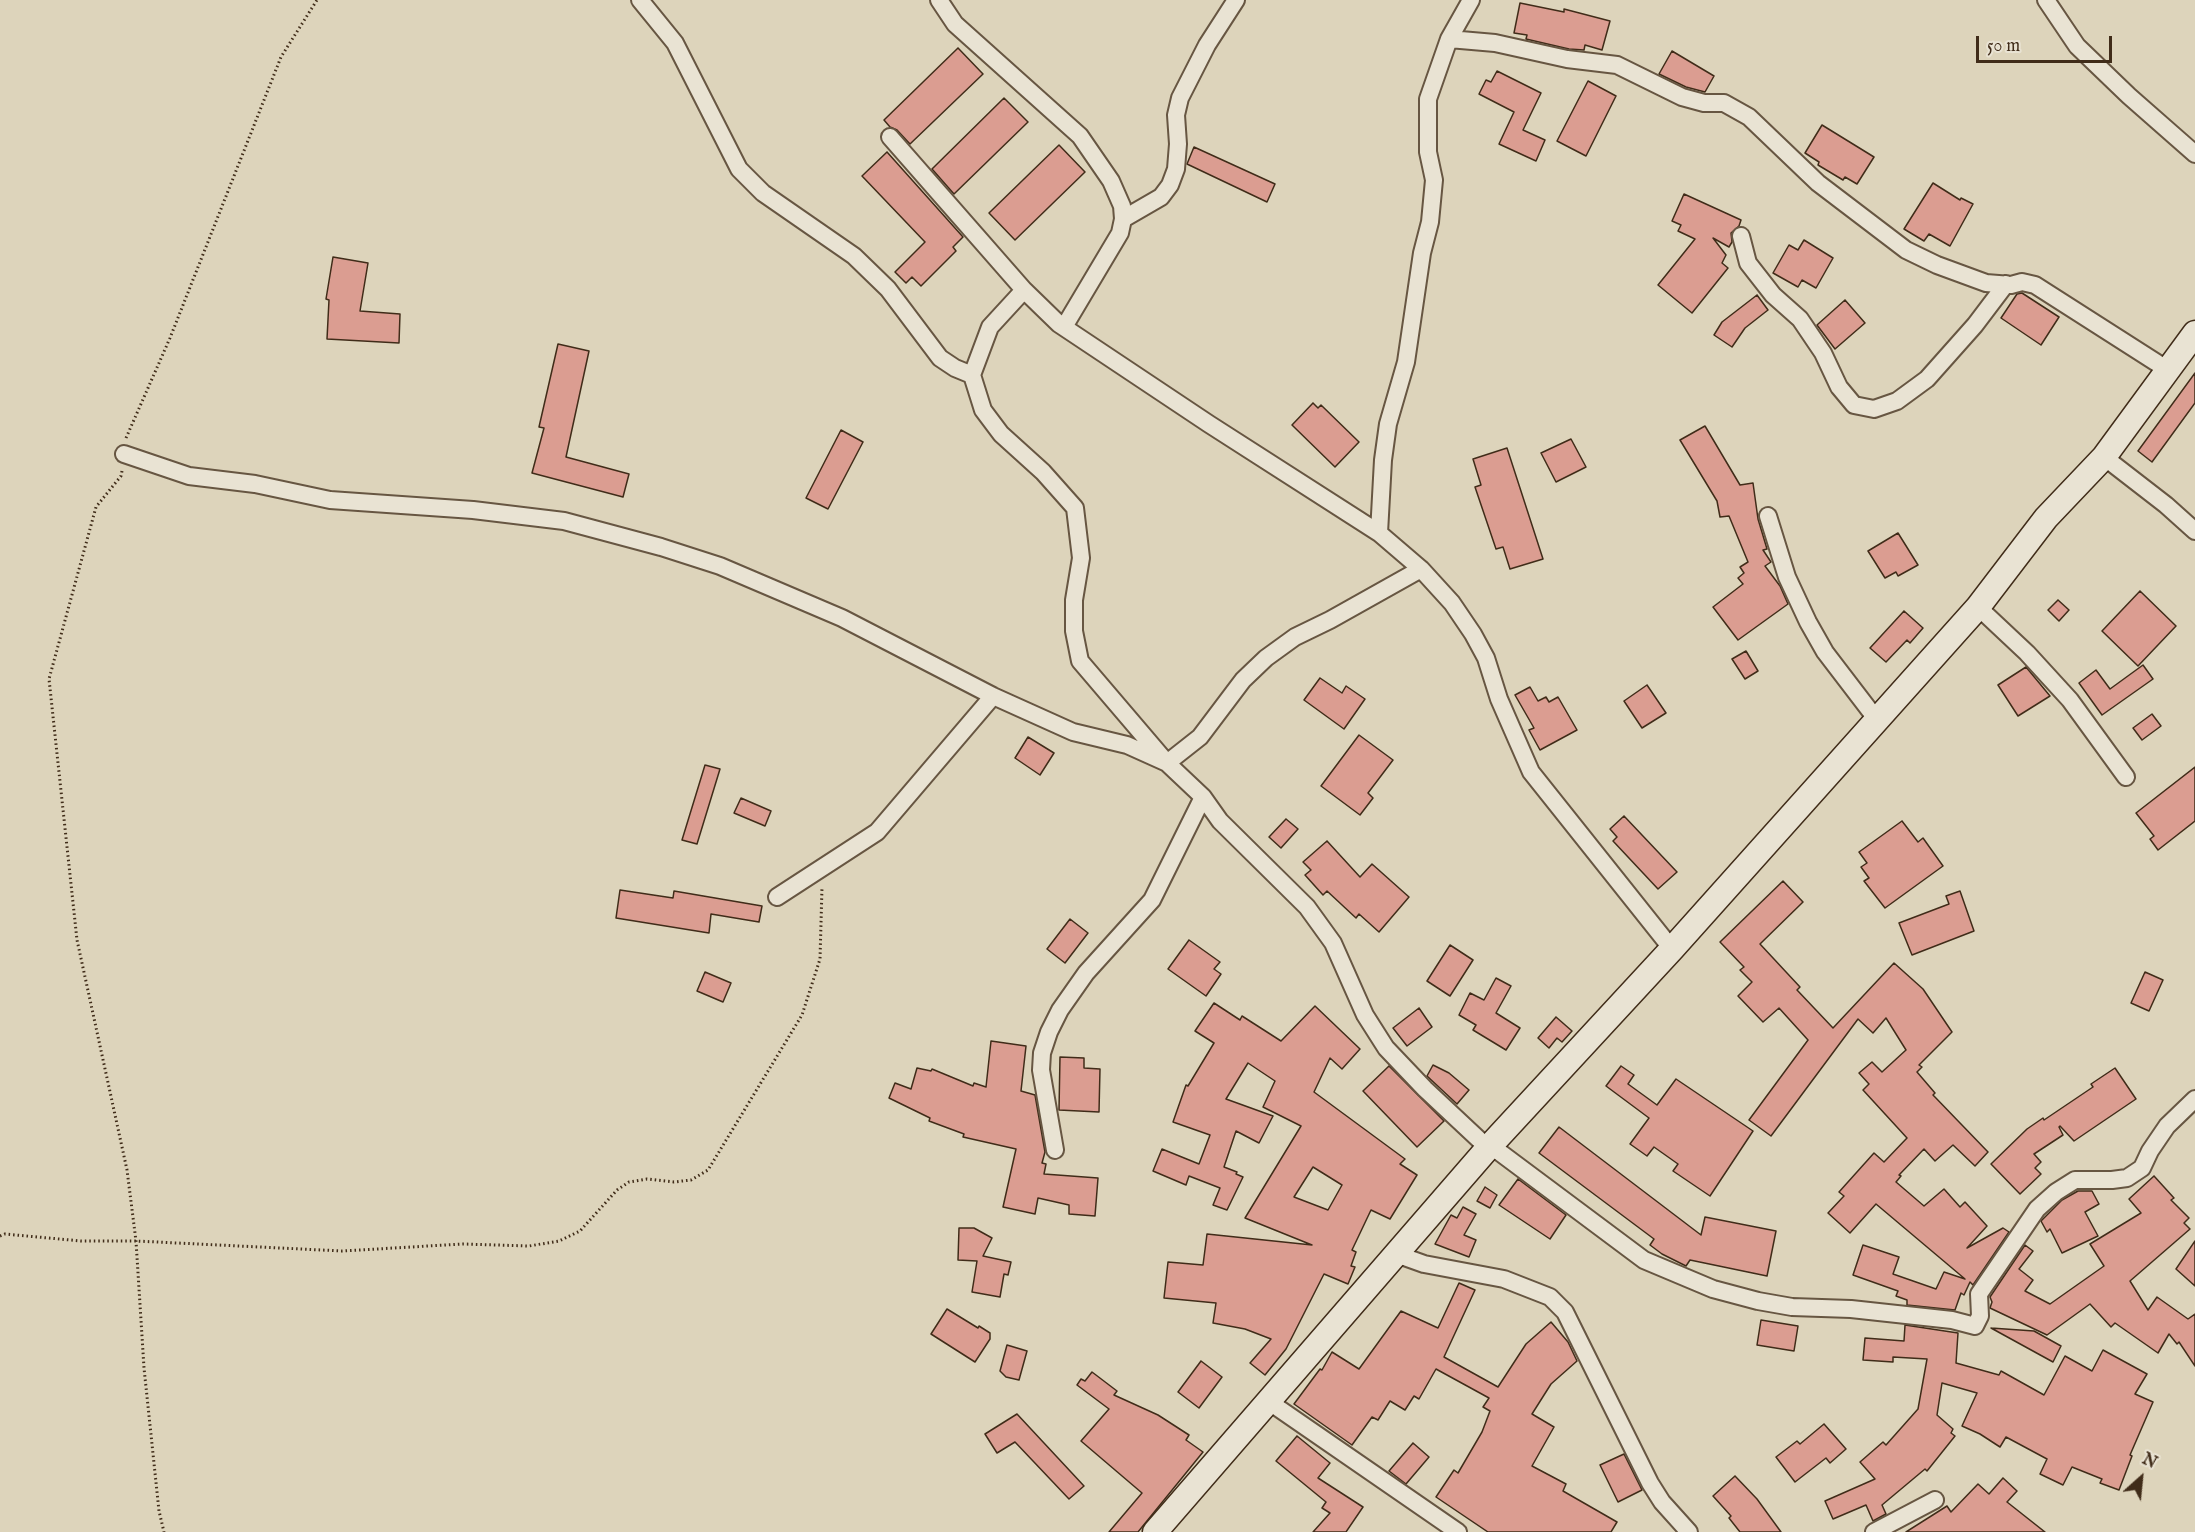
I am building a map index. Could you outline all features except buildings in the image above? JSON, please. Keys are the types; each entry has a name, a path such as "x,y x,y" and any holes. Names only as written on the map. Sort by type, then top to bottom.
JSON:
{"main road":[{"path":"1155,1532 1488,1148 1672,949 1978,607 2046,518 2104,456 2195,333"}],"street":[{"path":"640,0 675,43 739,169 763,193 854,256 888,289 940,358 972,375"},
{"path":"939,0 955,24 1046,103 1080,136 1112,181 1122,206 1123,219 1120,233 1064,327"},
{"path":"1123,219 1161,196 1170,185 1176,169 1178,144 1176,115 1180,98 1207,45 1236,0"},
{"path":"1379,533 1383,460 1388,424 1406,362 1422,253 1430,222 1434,180 1428,153 1428,99 1449,39 1471,0"},
{"path":"2046,0 2077,46 2128,96 2195,154"},
{"path":"1449,39 1495,43 1567,59 1617,65 1682,97 1704,103 1724,103 1749,117 1818,183 1906,250 1986,283 2011,285 2022,282 2035,285 2168,370"},
{"path":"890,137 1024,290 1064,327 1209,424 1379,533 1421,569 1452,603 1473,634 1486,658 1499,699 1531,772 1672,949"},
{"path":"1741,236 1748,263 1773,295 1800,319 1823,353 1839,387 1854,405 1874,410 1897,401 1927,379 1975,325 2006,284"},
{"path":"1024,290 990,327 972,375 983,410 1001,434 1043,472 1075,508 1081,558 1074,600 1074,631 1080,661 1167,763 1203,797 1220,821 1307,907 1333,943 1365,1015 1386,1048 1425,1089 1488,1148 1498,1151 1644,1260 1713,1289 1758,1301 1792,1307 1851,1309 1952,1320 1975,1326 1980,1316 1979,1294 2037,1209 2056,1192 2075,1180 2127,1178 2142,1168 2150,1151 2167,1126 2195,1099"},
{"path":"124,454 189,476 255,484 330,500 473,510 564,522 661,547 720,566 842,618 993,696 1073,732 1127,745 1167,763"},
{"path":"2104,456 2195,531"},
{"path":"1768,516 1787,577 1808,622 1832,661 1877,720"},
{"path":"1167,763 1200,737 1243,680 1266,658 1295,637 1421,569"},
{"path":"1978,607 2027,653 2070,700 2126,777"},
{"path":"777,897 877,832 993,696"},
{"path":"1055,1150 1041,1070 1042,1053 1049,1032 1060,1010 1086,973 1152,900 1203,797"},
{"path":"1396,1254 1424,1264 1504,1279 1550,1298 1565,1312 1650,1483 1662,1502 1689,1532"},
{"path":"1268,1401 1458,1532"},
{"path":"1874,1532 1935,1500"}],"path":[{"path":"164,1532 159,1511 144,1368 136,1241 127,1170 77,940 49,679 96,507 121,476 127,434 170,338 281,57 317,0"},
{"path":"0,1236 5,1234 81,1241 136,1241 342,1251 463,1244 529,1246 560,1241 580,1232 617,1190 629,1182 647,1179 674,1182 692,1179 708,1170 802,1015 820,959 822,868"}]}
